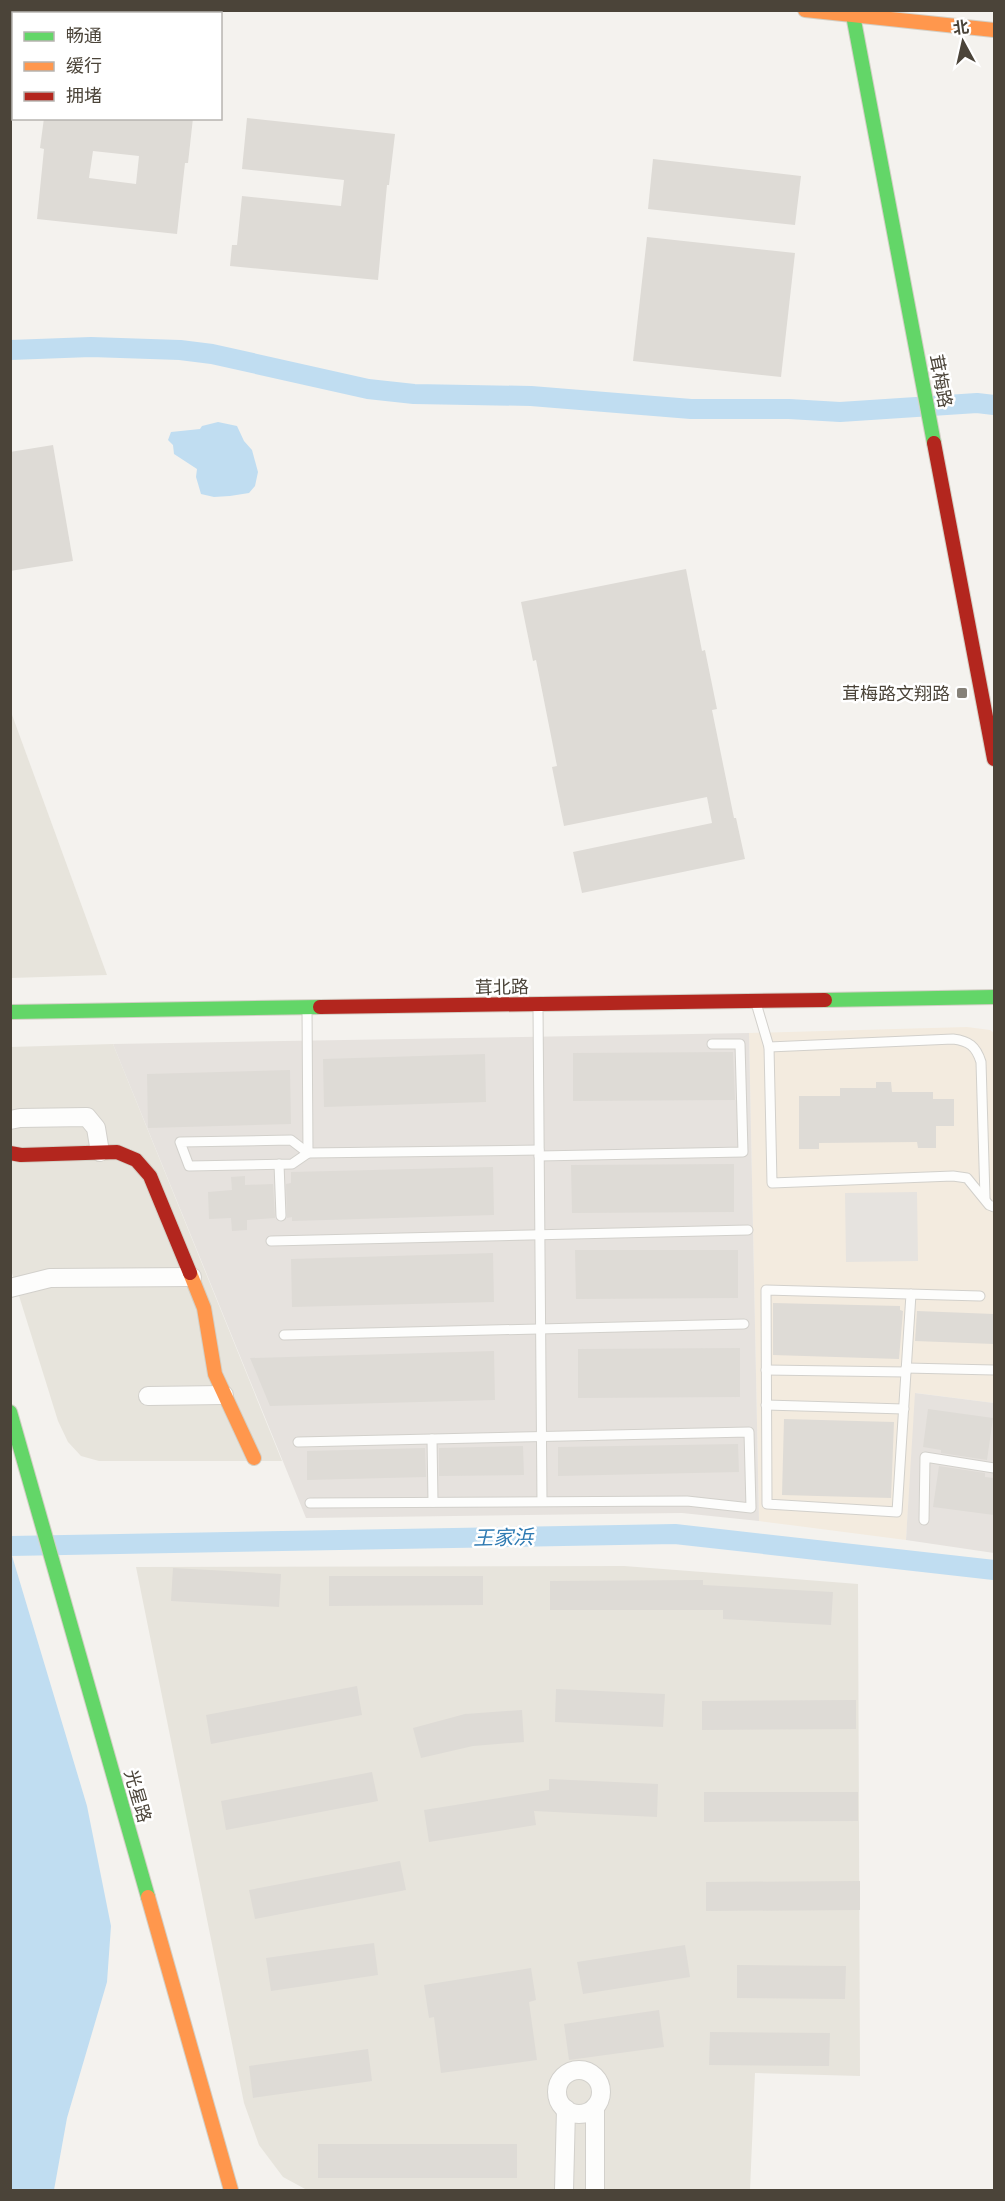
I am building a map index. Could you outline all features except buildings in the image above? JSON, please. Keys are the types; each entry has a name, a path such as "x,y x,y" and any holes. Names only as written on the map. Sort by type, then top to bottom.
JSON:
{"street":[{"path":"805,10 853,13 994,30"},
{"name":"茸梅路","path":"853,13 994,759"},
{"name":"茸北路","path":"10,1012 994,998"},
{"path":"10,1120 87,1117 96,1128 100,1152"},
{"path":"10,1153 21,1155 117,1152 131,1155 143,1164 204,1308 215,1374 254,1458"},
{"path":"10,1288 50,1278 192,1277"},
{"path":"148,1396 224,1395"},
{"name":"光星路","path":"10,1412 231,2190"},
{"path":"594,2190 595,2108 601,2094 598,2080 592,2074 578,2070 564,2076 557,2089 558,2097 566,2109 571,2113 584,2114 595,2108"},
{"path":"564,2190 566,2109"}],"lane":[{"path":"755,1001 769,1047 772,1184 953,1176 967,1179 994,1207"},
{"path":"538,1004 542,1501"},
{"path":"307,1007 309,1153"},
{"path":"769,1047 953,1039 973,1045 981,1062 985,1200"},
{"path":"309,1153 291,1140 180,1142 189,1166 292,1164 309,1153 742,1152 740,1044 712,1044"},
{"path":"279,1164 281,1216"},
{"path":"271,1241 748,1230"},
{"path":"911,1293 897,1512 767,1504 766,1290 911,1293 980,1296"},
{"path":"284,1335 744,1324"},
{"path":"766,1370 994,1370"},
{"path":"766,1405 904,1409"},
{"path":"298,1442 749,1432 751,1508 687,1501 310,1503"},
{"path":"432,1439 433,1502"},
{"path":"924,1520 925,1457 994,1468"}],"shaded area":[{"path":"11,712 107,975 11,978"},
{"path":"967,1027 990,1030 994,1033 994,1403 916,1393 906,1540 759,1521 749,1033"},
{"path":"749,1033 759,1521 682,1513 306,1518 113,1044"},
{"path":"113,1044 282,1461 99,1461 81,1456 68,1442 58,1421 11,1270 10,1047"},
{"path":"917,1192 918,1261 846,1262 845,1193"},
{"path":"915,1393 994,1403 994,1553 906,1540"},
{"path":"624,1566 858,1584 860,2076 755,2073 750,2190 307,2190 283,2177 259,2145 244,2103 136,1567"}],"water":[{"path":"218,422 237,426 244,441 252,450 258,472 255,486 249,493 214,497 201,494 196,477 197,469 174,454 173,445 168,440 171,432 200,429 202,426"},
{"path":"10,1549 87,1806 111,1926 107,1982 67,2118 54,2190 11,2190"}],"waterway":[{"path":"10,350 91,347 180,350 212,354 368,389 414,394 531,396 691,409 789,409 840,412 977,403 994,405"},
{"name":"王家浜","path":"10,1546 675,1534 994,1570"}],"traffic: fast":[{"path":"852,10 934,443"},
{"path":"825,1000 994,997"},
{"path":"10,1012 320,1007"},
{"path":"10,1412 148,1897"}],"traffic: slow":[{"path":"805,10 994,30"},
{"path":"190,1273 204,1308 215,1374 254,1458"},
{"path":"148,1897 231,2190"}],"traffic: jam":[{"path":"934,443 994,759"},
{"path":"320,1007 825,1000"},
{"path":"10,1153 21,1155 117,1152 136,1160 150,1176 190,1273"}],"place":[{"name":"茸梅路文翔路","path":"962,693"}]}
